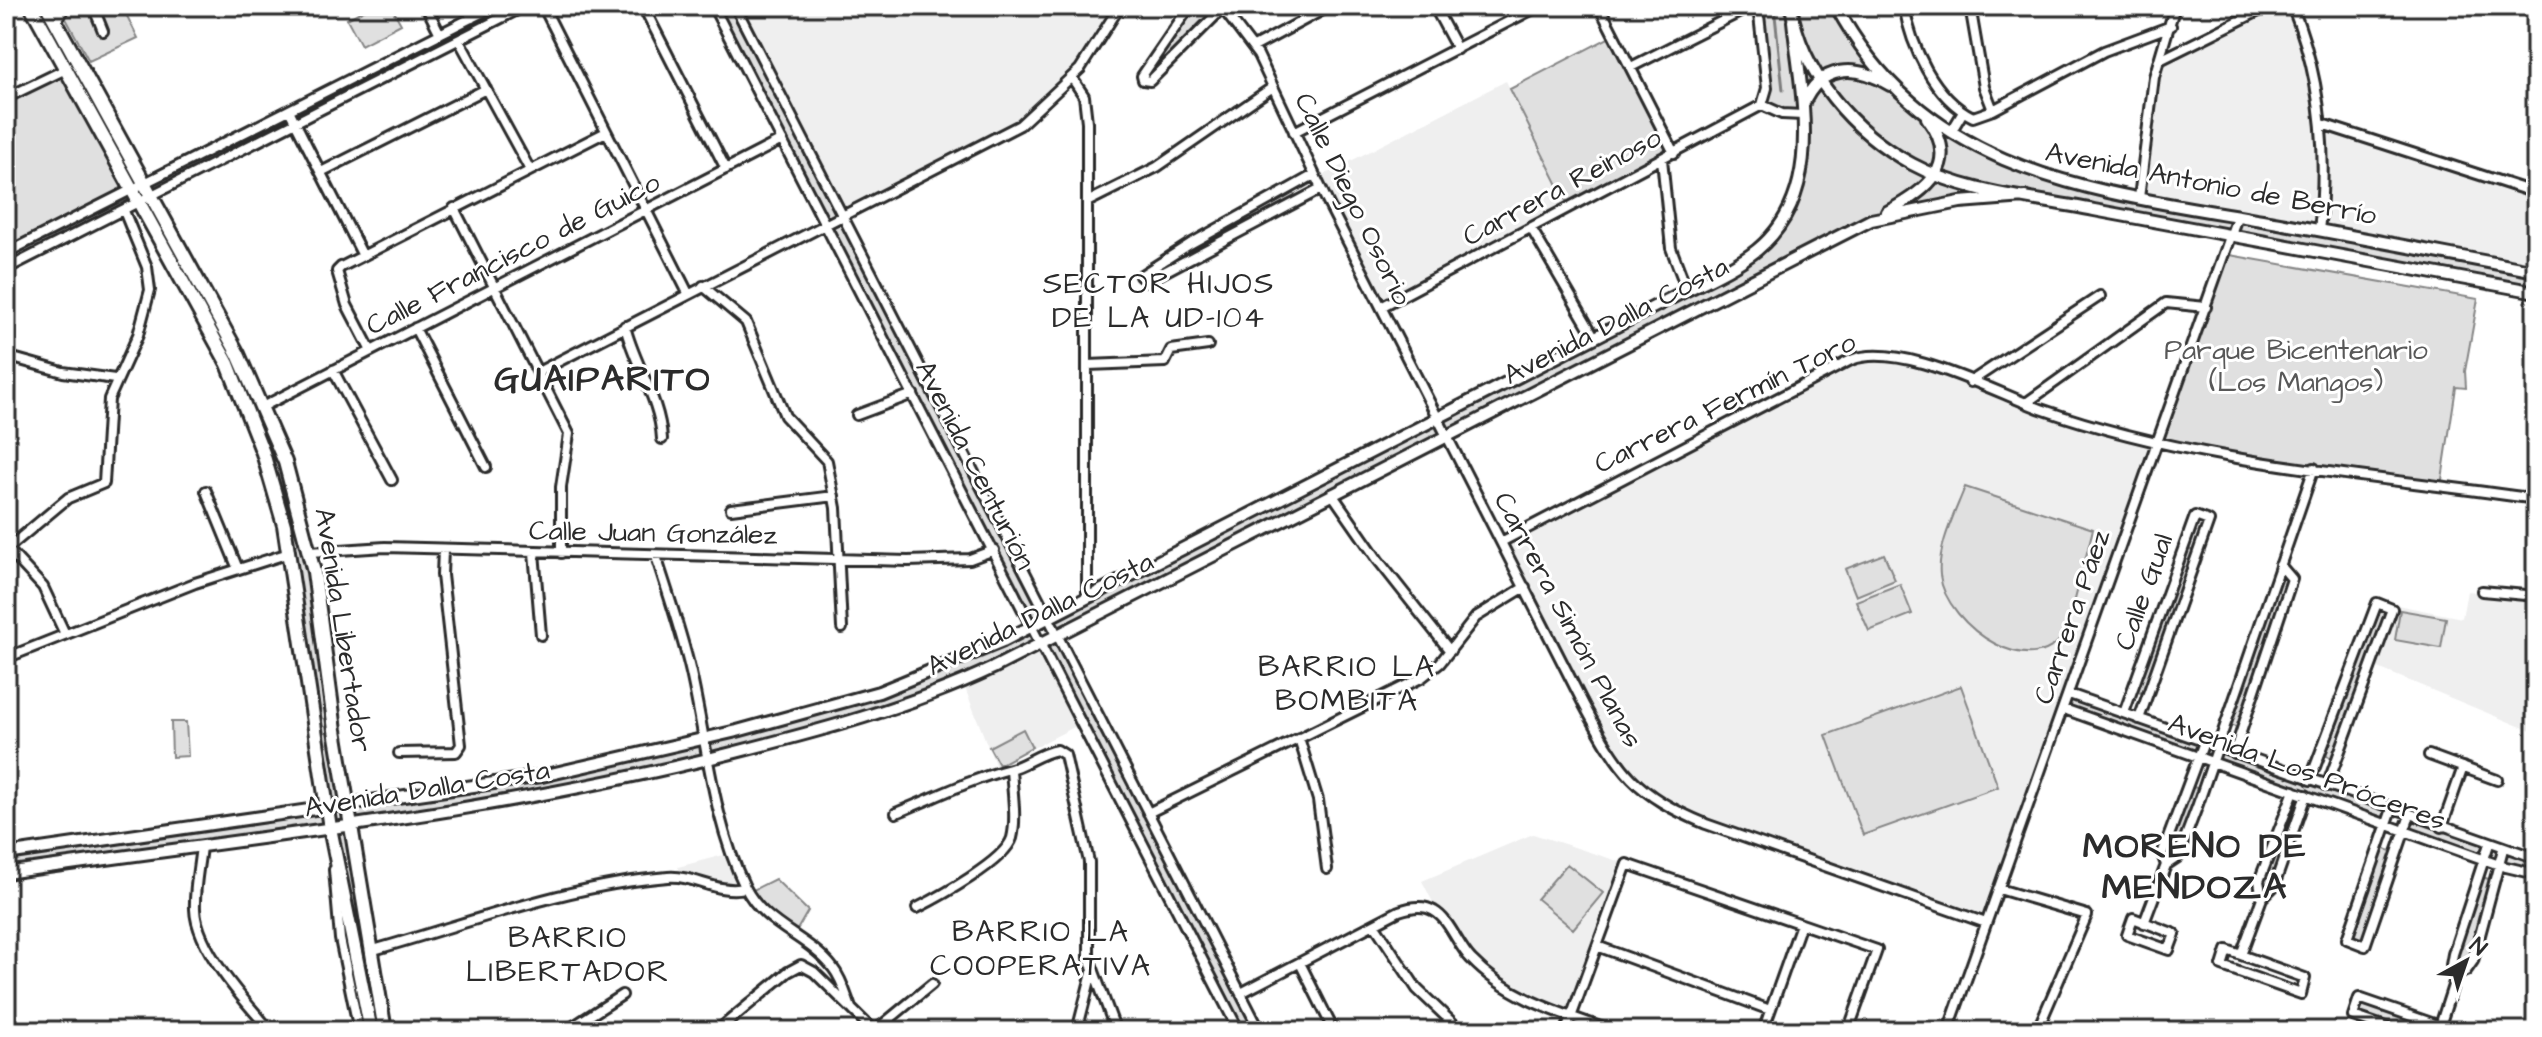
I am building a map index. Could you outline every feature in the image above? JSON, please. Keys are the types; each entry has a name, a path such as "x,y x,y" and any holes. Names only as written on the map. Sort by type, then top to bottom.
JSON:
{"main road":[{"name":"Avenida Libertador","path":"31,6 139,187"},
{"name":"Avenida Libertador","path":"47,6 146,200 264,406 285,462 310,552 347,805 385,1031"},
{"name":"Avenida Libertador","path":"146,200 242,394 274,487 289,553 330,828 371,1031"}],"street":[{"path":"56,22 66,6"},
{"path":"93,6 103,31"},
{"path":"426,6 440,34"},
{"path":"465,6 472,18"},
{"path":"6,253 495,6"},
{"path":"6,269 525,6"},
{"path":"543,6 688,293"},
{"path":"643,6 726,169"},
{"name":"Avenida Centurión","path":"713,6 1239,1031"},
{"name":"Avenida Centurión","path":"735,6 1260,1031"},
{"path":"538,372 1020,125 1072,78 1120,6"},
{"path":"1190,6 1142,76 1143,80 1150,81 1222,7"},
{"path":"1254,47 1330,6"},
{"path":"1434,6 1457,49"},
{"path":"1294,132 1539,6"},
{"path":"1599,6 1674,153"},
{"path":"1631,67 1755,6 1767,88 1762,105 1782,114 1803,111 1820,79 1835,71 1855,70 1878,77 1899,90"},
{"name":"Avenida Dalla Costa","path":"6,854 542,776 704,739 897,686 1032,625 1595,338 1756,251 1783,220 1803,169 1803,111 1791,6"},
{"path":"1836,6 1860,43 1899,90"},
{"path":"1904,6 1918,55 1963,112 1973,117 1993,110 2104,51 2171,26"},
{"path":"1970,6 1984,87 1993,110"},
{"path":"2139,198 2160,60 2175,6"},
{"path":"2160,60 2269,6"},
{"path":"2292,6 2314,64 2322,124 2319,231"},
{"name":"Calle Diego Osorio","path":"1222,7 1254,47 1314,175 1447,434"},
{"path":"1793,21 1820,79 1844,110 1878,143 1936,175 2025,197"},
{"path":"459,40 530,170"},
{"path":"6,98 66,69"},
{"path":"1072,78 1082,89 1086,106 1087,596"},
{"path":"1087,202 1157,167 1273,87"},
{"path":"321,172 486,89"},
{"name":"Avenida Antonio de Berrío","path":"1899,90 1951,132 1986,152 2038,175 2237,217 2536,271"},
{"name":"Carrera Reinoso","path":"1381,307 1762,105"},
{"path":"289,110 362,254"},
{"path":"1871,220 1921,192 1936,175 1941,146 1936,130 1921,110"},
{"path":"1951,132 1963,112"},
{"path":"2322,124 2536,193"},
{"path":"371,351 347,305 337,271 362,254 606,132"},
{"name":"Calle Francisco de Guico","path":"264,406 782,140"},
{"path":"1662,159 1671,248 1687,290"},
{"path":"1314,175 1190,244 1140,276 1147,281 1197,257 1321,189"},
{"name":"Avenida Dalla Costa","path":"6,873 558,794 708,759 897,708 971,678 1871,220 1960,202 2025,197"},
{"name":"Avenida Antonio de Berrío","path":"2025,197 2536,292"},
{"path":"454,208 569,434 561,487 561,553"},
{"path":"65,634 43,587 7,548 68,498 104,483 107,413 115,379 138,335 150,290 147,267 124,211"},
{"name":"Carrera Páez","path":"1948,1031 2237,217"},
{"path":"1531,228 1595,338"},
{"path":"703,286 740,315 751,330 785,416 827,461 840,559 842,628"},
{"path":"1970,382 2100,296"},
{"path":"2026,403 2166,303 2206,307"},
{"path":"625,326 635,360 658,411 662,439"},
{"path":"415,328 486,467"},
{"path":"1088,365 1165,362 1171,350 1208,345"},
{"name":"Carrera Fermín Toro","path":"1501,542 1866,354 1888,355 2157,444 2536,499"},
{"path":"6,356 63,372 115,379"},
{"path":"333,370 392,480"},
{"path":"857,415 913,394"},
{"name":"Carrera Simón Planas","path":"1447,434 1606,746 1629,778 1652,798 1706,824 1986,923"},
{"path":"2144,923 2166,865 2178,857 2314,468"},
{"path":"206,491 238,569"},
{"path":"1332,494 1378,560 1450,651"},
{"path":"731,509 834,496"},
{"name":"Calle Gual","path":"2124,713 2195,516 2209,521 2139,719"},
{"name":"Calle Juan González","path":"310,552 364,547 656,556 956,560 994,550"},
{"path":"399,753 456,752 461,745 443,550"},
{"path":"534,552 541,635"},
{"path":"6,658 238,569 289,553"},
{"path":"656,556 691,672 726,837 745,888 771,922 804,942 833,967 851,1008"},
{"path":"2234,753 2292,579 2280,565"},
{"path":"1148,813 1414,682 1432,671 1476,617 1525,587"},
{"path":"2482,591 2536,596"},
{"path":"2310,780 2377,603 2392,609 2327,786"},
{"name":"Avenida Los Próceres","path":"2069,694 2503,849 2536,858"},
{"name":"Avenida Los Próceres","path":"2064,709 2499,865 2536,874"},
{"path":"1299,738 1318,800 1327,869"},
{"path":"2166,865 2162,854 2204,742"},
{"path":"896,813 983,776 1011,769 1057,750 1068,762 1089,862 1092,900 1088,949 1092,971 1116,1031"},
{"path":"2429,755 2497,780"},
{"path":"2442,827 2463,767"},
{"path":"917,908 997,858 1009,844 1013,831 1011,769"},
{"path":"2262,898 2259,881 2294,791"},
{"path":"2241,955 2262,898 2274,886 2306,795"},
{"path":"2392,809 2347,939 2365,946 2410,815"},
{"name":"Avenida Libertador","path":"330,828 340,939 359,1031"},
{"path":"2457,973 2451,965 2453,954 2489,844"},
{"path":"201,846 195,910 198,929 208,950 270,1031"},
{"path":"2457,973 2466,971 2473,961 2503,849"},
{"path":"1566,1031 1627,864 1877,950 1848,1031"},
{"path":"370,951 572,894 640,881 670,876 719,890 745,888"},
{"path":"1999,889 2087,915 2037,1031"},
{"path":"1241,993 1406,908 1434,910 1470,958 1498,982 1538,1005 1612,1031"},
{"path":"2133,918 2144,923 2175,934 2169,950 2127,935 2133,918"},
{"path":"1374,924 1417,989 1461,1031"},
{"path":"1763,1031 1801,924"},
{"path":"1597,946 1770,1010"},
{"path":"2226,950 2241,955 2305,978 2301,994 2221,966 2226,950"},
{"path":"1300,963 1334,1031"},
{"path":"717,1031 788,972 801,965 814,972 875,1031 932,984"},
{"path":"1077,1031 1092,971"},
{"path":"2440,1026 2457,973"},
{"path":"566,1031 622,995"},
{"path":"2397,1031 2353,1016 2359,998 2455,1031"}],"shaded area":[{"path":"735,6 1120,6 1090,54 1034,115 843,216"},
{"path":"2269,6 2292,6 2322,124 2536,193 2536,271 2139,198 2157,65"},
{"path":"1506,81 1569,207 1381,307 1316,179"},
{"path":"1888,355 2157,444 1986,923 1684,815 1619,767 1501,542 1851,360"},
{"path":"2467,591 2536,598 2536,733 2371,665 2392,609 2397,605 2462,618"},
{"path":"1040,644 1080,724 996,767 963,683"},
{"path":"1533,834 1627,864 1571,1017 1538,1005 1477,965 1439,914 1422,881"},
{"path":"731,853 745,888 680,878 678,867"}],"green space":[{"path":"31,6 47,6 145,184 495,6 525,6 152,197 238,354 295,495 347,804 511,781 829,707 1032,625 1041,643 1057,634 1048,617 1687,290 1765,243 1800,181 1803,115 1782,114 1764,101 1758,6 1836,6 1860,43 1941,125 2038,175 2536,271 2536,292 2025,197 1892,214 1058,634 1260,1031 1239,1031 1040,643 920,699 684,765 351,825 385,1031 359,1031 351,998 330,828 6,873 6,854 326,808 295,589 252,421 140,203 6,269 6,98 65,69","holes":["347,805 350,825 330,828 327,808"]},
{"path":"66,6 122,6 138,38 89,61 63,13"},
{"path":"371,6 391,6 401,24 361,45 347,19"},
{"path":"713,6 735,6 1048,617 1032,625"},
{"path":"1190,6 1221,6 1145,82 1142,79"},
{"path":"1614,35 1674,153 1569,207 1510,89"},
{"path":"1291,188 1298,201 1197,257 1190,244"},
{"name":"Parque Bicentenario (Los Mangos)","path":"2224,254 2478,299 2465,371 2466,388 2456,387 2441,486 2157,444"},
{"path":"1965,487 2093,529 2068,627 2054,645 2036,653 2016,652 1995,644 1958,614 1946,594 1940,575 1941,553"},
{"path":"2184,547 2198,553 2148,695 2132,690"},
{"path":"1884,554 1895,580 1856,596 1845,569"},
{"path":"2280,565 2292,579 2242,729 2226,724"},
{"path":"1900,584 1912,614 1869,631 1856,601"},
{"path":"2377,603 2392,609 2337,759 2320,754"},
{"path":"2400,610 2446,618 2441,648 2395,640"},
{"path":"1961,686 1998,787 1863,835 1826,735"},
{"path":"2069,694 2204,742 2198,757 2064,709"},
{"path":"171,722 186,722 188,756 172,757"},
{"path":"1023,729 1032,747 999,765 989,747"},
{"path":"2218,747 2392,809 2386,824 2213,762"},
{"path":"2187,785 2203,790 2171,864 2162,854"},
{"path":"2410,815 2489,844 2484,859 2404,831"},
{"path":"2283,819 2296,824 2268,895 2259,881"},
{"path":"2379,847 2397,853 2365,946 2347,939"},
{"path":"2503,849 2536,858 2536,874 2499,865"},
{"path":"1567,864 1603,893 1573,929 1537,899"},
{"path":"2479,876 2495,881 2473,960 2457,973 2453,954"},
{"path":"775,879 808,911 794,935 780,927 749,892"},
{"path":"2359,998 2455,1031 2397,1031 2353,1016"}],"waterway":[{"path":"1774,6 1783,90"}],"district":[{"name":"SECTOR HIJOS DE LA UD-104","path":"1159,301"},
{"name":"GUAIPARITO","path":"603,379"},
{"name":"BARRIO LA BOMBITA","path":"1347,684"},
{"name":"MORENO DE MENDOZA","path":"2195,866"},
{"name":"BARRIO LA COOPERATIVA","path":"1041,949"},
{"name":"BARRIO LIBERTADOR","path":"568,955"}]}
